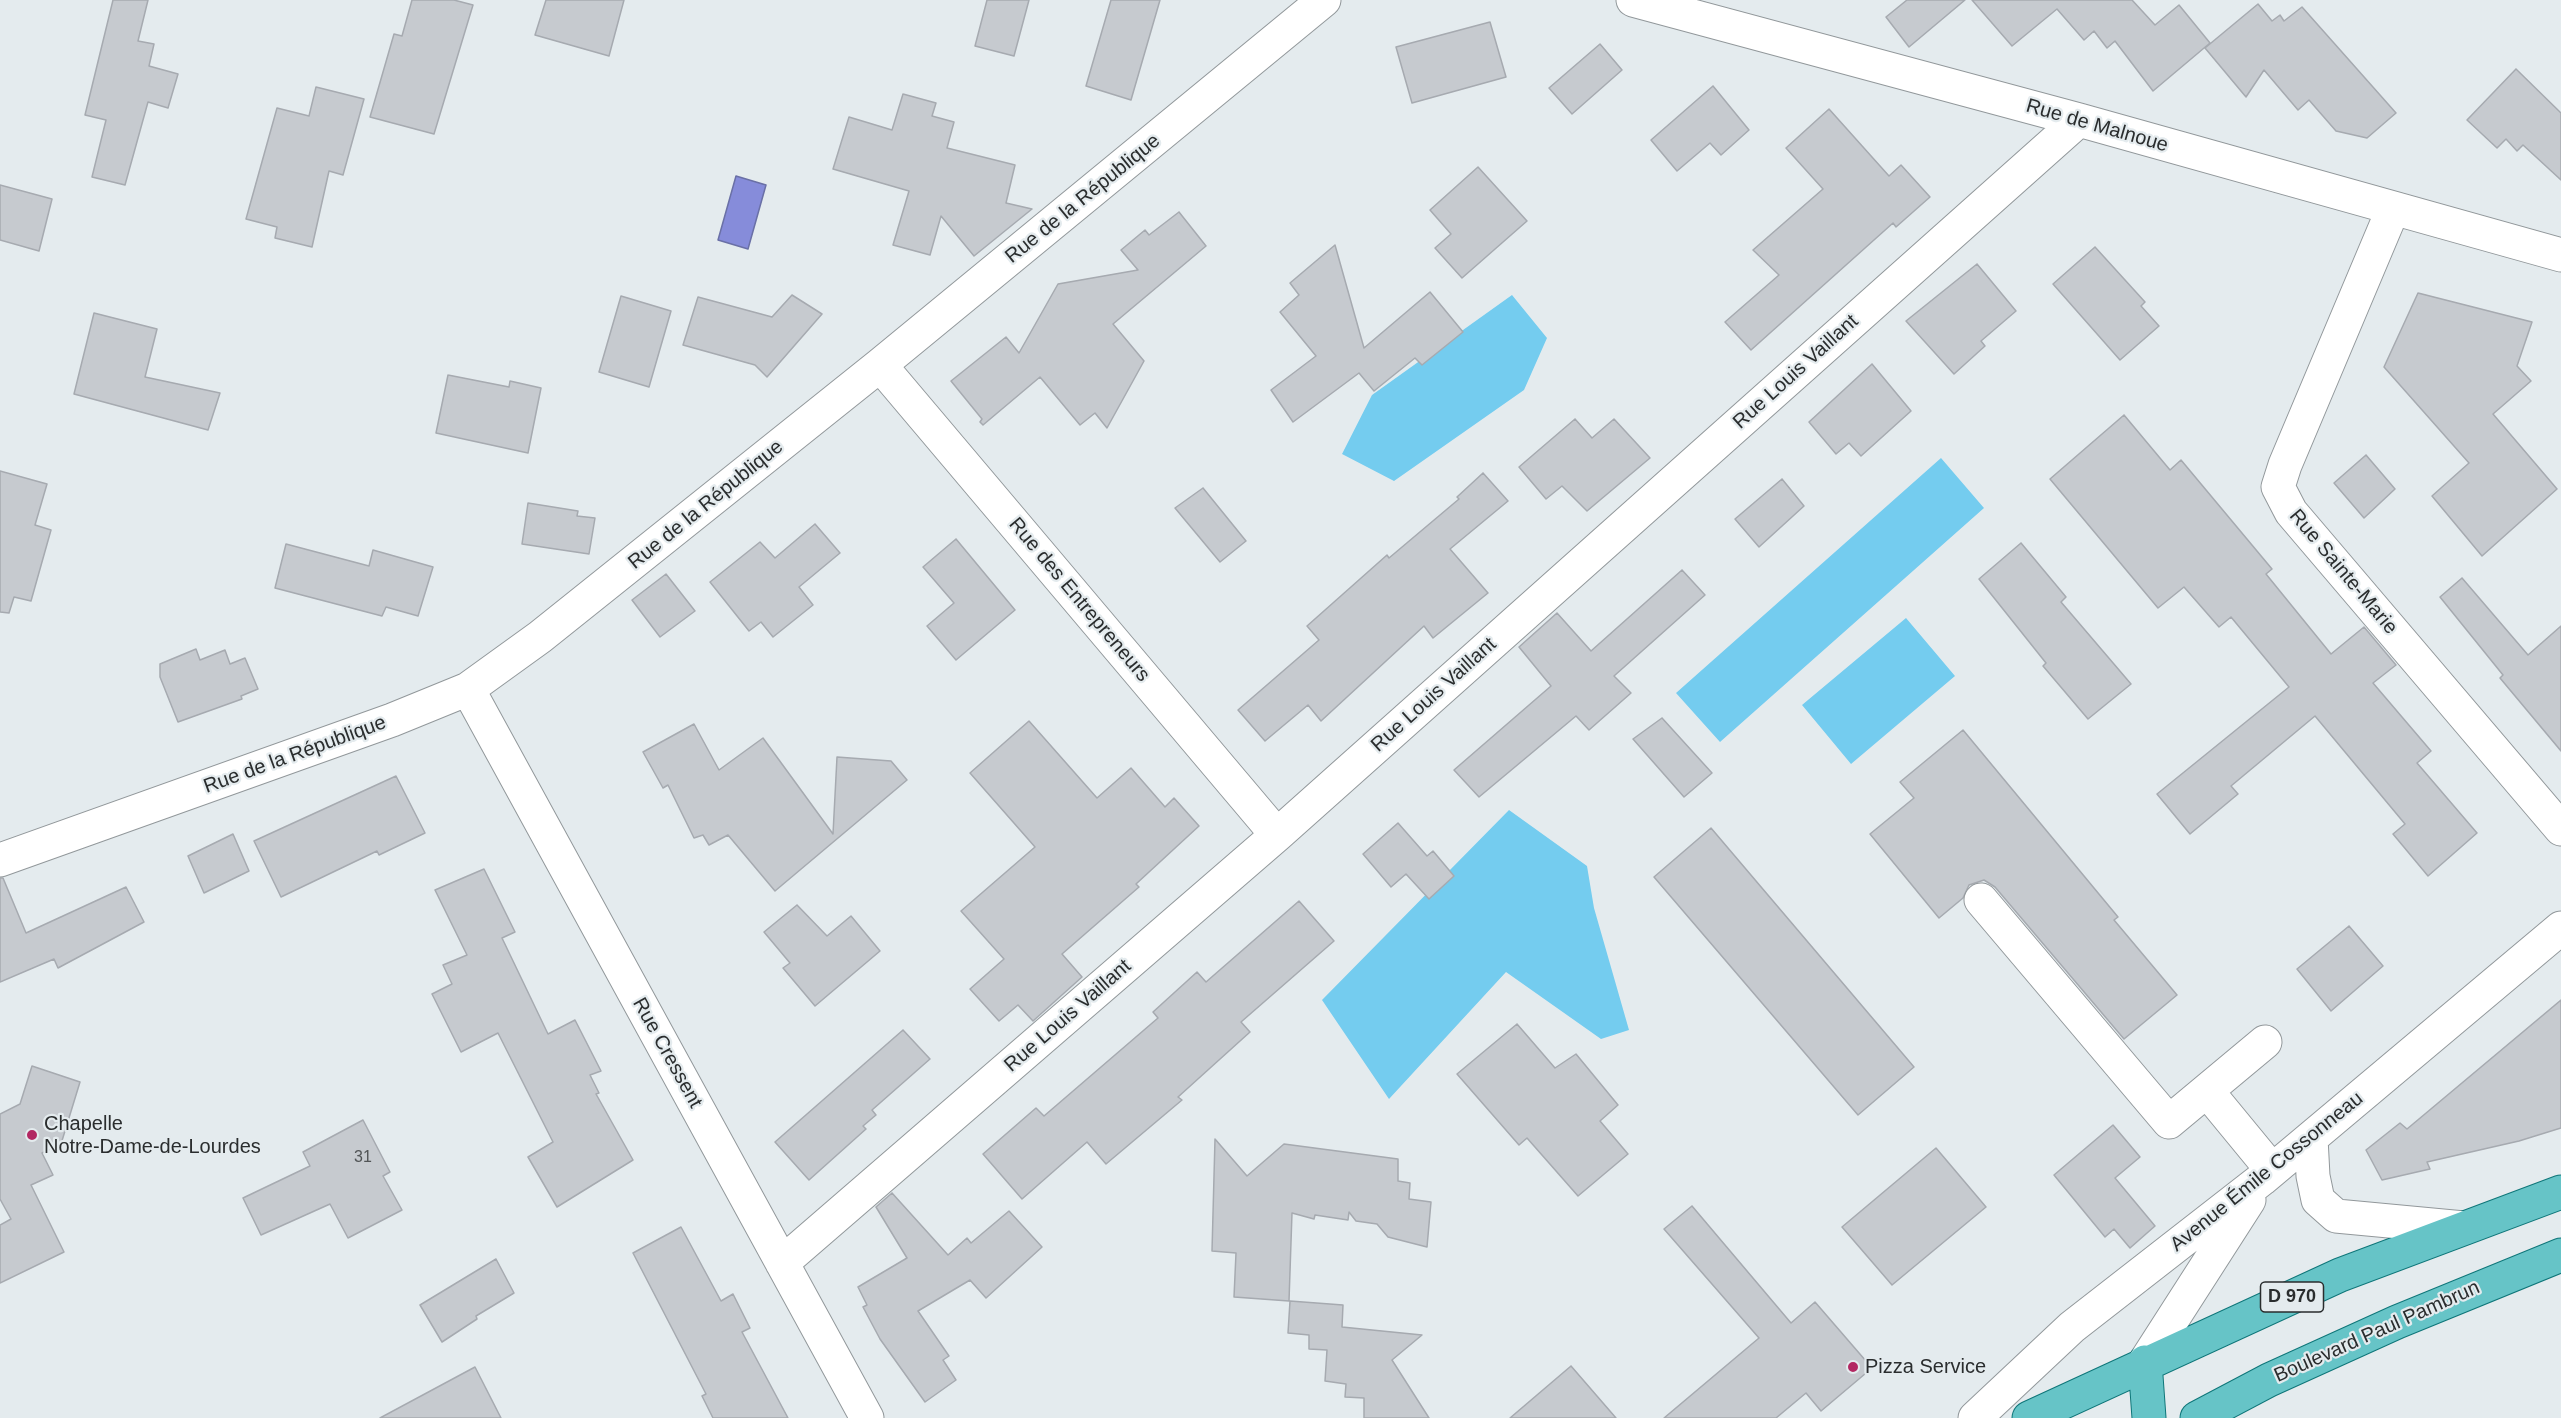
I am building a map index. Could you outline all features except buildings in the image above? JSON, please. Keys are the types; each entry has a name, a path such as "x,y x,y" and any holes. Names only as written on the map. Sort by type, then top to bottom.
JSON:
{"main road":[{"name":"D 970","path":"2029,1418 2145,1362 2340,1275 2561,1192"},
{"name":"Boulevard Paul Pambrun","path":"2197,1418 2269,1380 2397,1322 2561,1255"},
{"path":"2145,1362 2149,1418"}],"street":[{"name":"Rue de la République","path":"0,860 392,720 468,689 540,638 880,365 1324,0"},
{"name":"Rue de Malnoue","path":"1633,0 2079,120 2561,255"},
{"name":"Rue Louis Vaillant","path":"782,1263 1277,835 2079,120"},
{"name":"Rue Sainte-Marie","path":"2393,209 2278,487 2291,512 2561,829"},
{"name":"Rue des Entrepreneurs","path":"880,365 1277,835"},
{"name":"Rue Cressent","path":"468,689 867,1418"},
{"path":"1981,900 2169,1122 2265,1042"},
{"name":"Avenue Émile Cossonneau","path":"1976,1418 2072,1327 2267,1175 2561,928"},
{"path":"2145,1362 2267,1175 2207,1091"},
{"path":"2311,1138 2313,1176 2318,1200 2336,1216 2464,1228"}],"shaded area":[{"path":"736,176 766,185 748,249 718,240"},
{"path":"1512,295 1547,338 1524,390 1394,481 1342,454 1372,395"},
{"path":"1941,458 1984,508 1720,742 1676,693"},
{"path":"1906,618 1955,676 1851,764 1802,705"},
{"path":"1509,810 1587,866 1594,908 1629,1030 1601,1039 1506,972 1389,1099 1322,1000"}],"place":[{"name":"Chapelle Notre-Dame-de-Lourdes","path":"32,1135"},
{"name":"Pizza Service","path":"1853,1367"}]}
